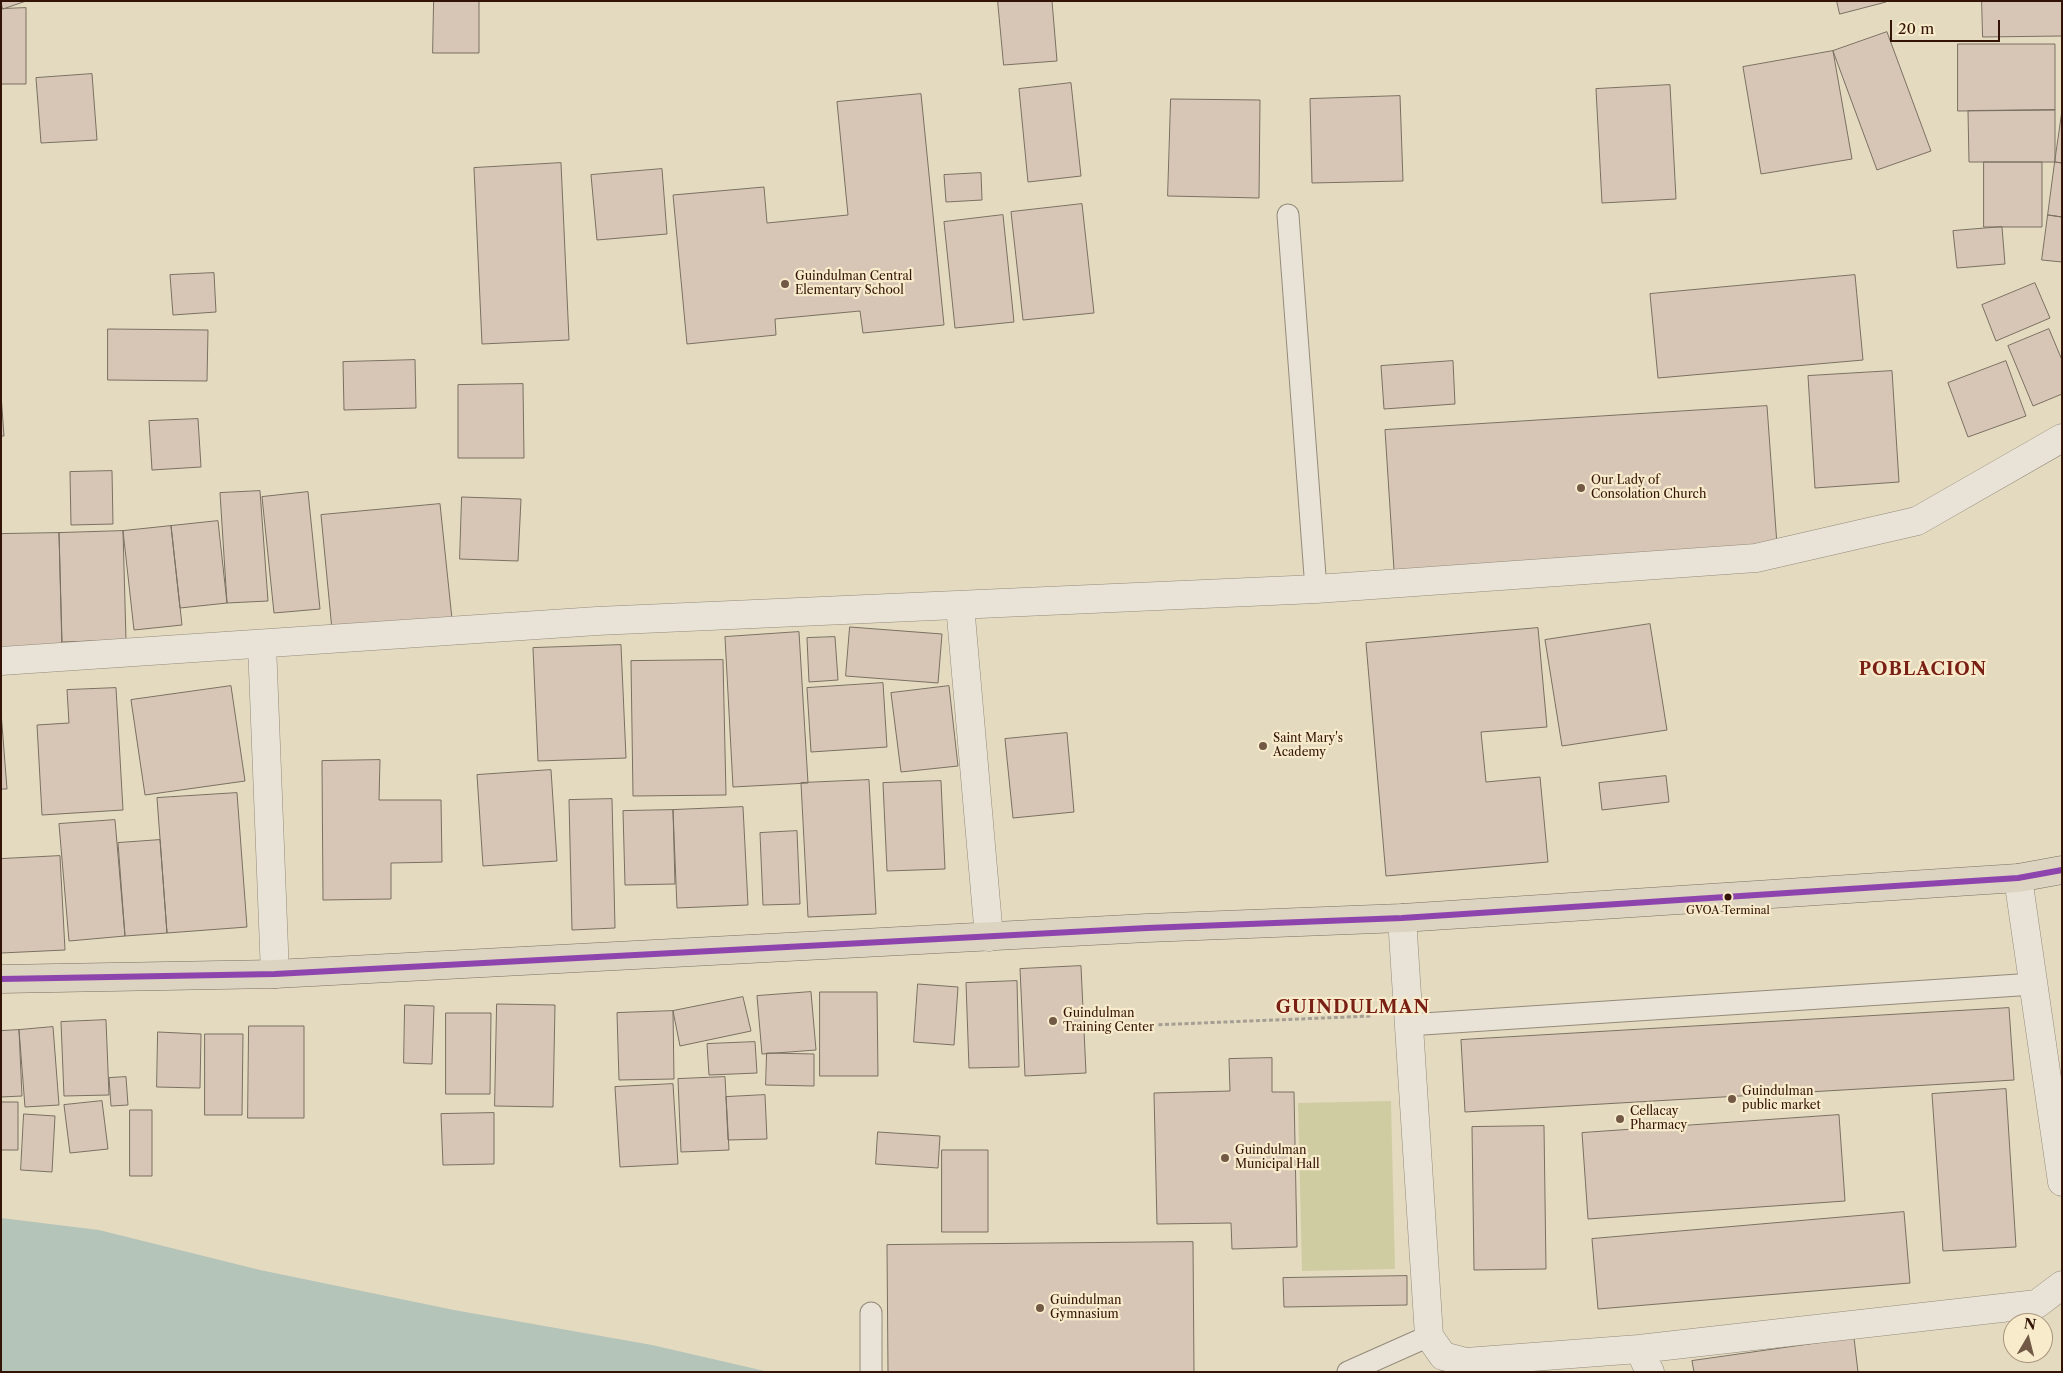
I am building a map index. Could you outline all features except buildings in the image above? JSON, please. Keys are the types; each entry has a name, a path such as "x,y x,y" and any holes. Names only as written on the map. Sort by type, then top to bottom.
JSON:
{"main road":[{"path":"1,979 275,974 989,937 1402,918 2018,878 2062,870"}],"street":[{"path":"1,661 597,621 1316,589 1756,558 1917,521 2062,438"},
{"path":"960,605 989,937"},
{"path":"262,644 275,974"},
{"path":"2018,878 2062,1182"},
{"path":"1402,918 1429,1336 1443,1356 1466,1362 1644,1360 2037,1304 2062,1285"}],"lane":[{"path":"1288,215 1316,589"},
{"path":"1408,1025 2034,984"},
{"path":"871,1313 871,1372"},
{"path":"1348,1372 1429,1336"}],"path":[{"path":"1152,1025 1372,1016"}],"shaded area":[{"path":"1391,1101 1395,1269 1302,1271 1298,1103"},
{"path":"1,1218 99,1230 260,1270 454,1310 652,1345 769,1372 1,1372"}],"transit line":[{"path":"1,979 275,974 1147,928 1402,918 2018,878 2062,870"}],"place":[{"name":"Guindulman Central Elementary School","path":"785,284"},
{"name":"Our Lady of Consolation Church","path":"1581,488"},
{"name":"Saint Mary's Academy","path":"1263,746"},
{"name":"GVOA Terminal","path":"1728,897"},
{"name":"Guindulman Training Center","path":"1053,1021"},
{"name":"Guindulman public market","path":"1732,1099"},
{"name":"Cellacay Pharmacy","path":"1620,1119"},
{"name":"Guindulman Municipal Hall","path":"1225,1158"},
{"name":"Guindulman Gymnasium","path":"1040,1308"}],"district":[{"name":"POBLACION","path":"1923,670"},
{"name":"GUINDULMAN","path":"1353,1008"}]}
